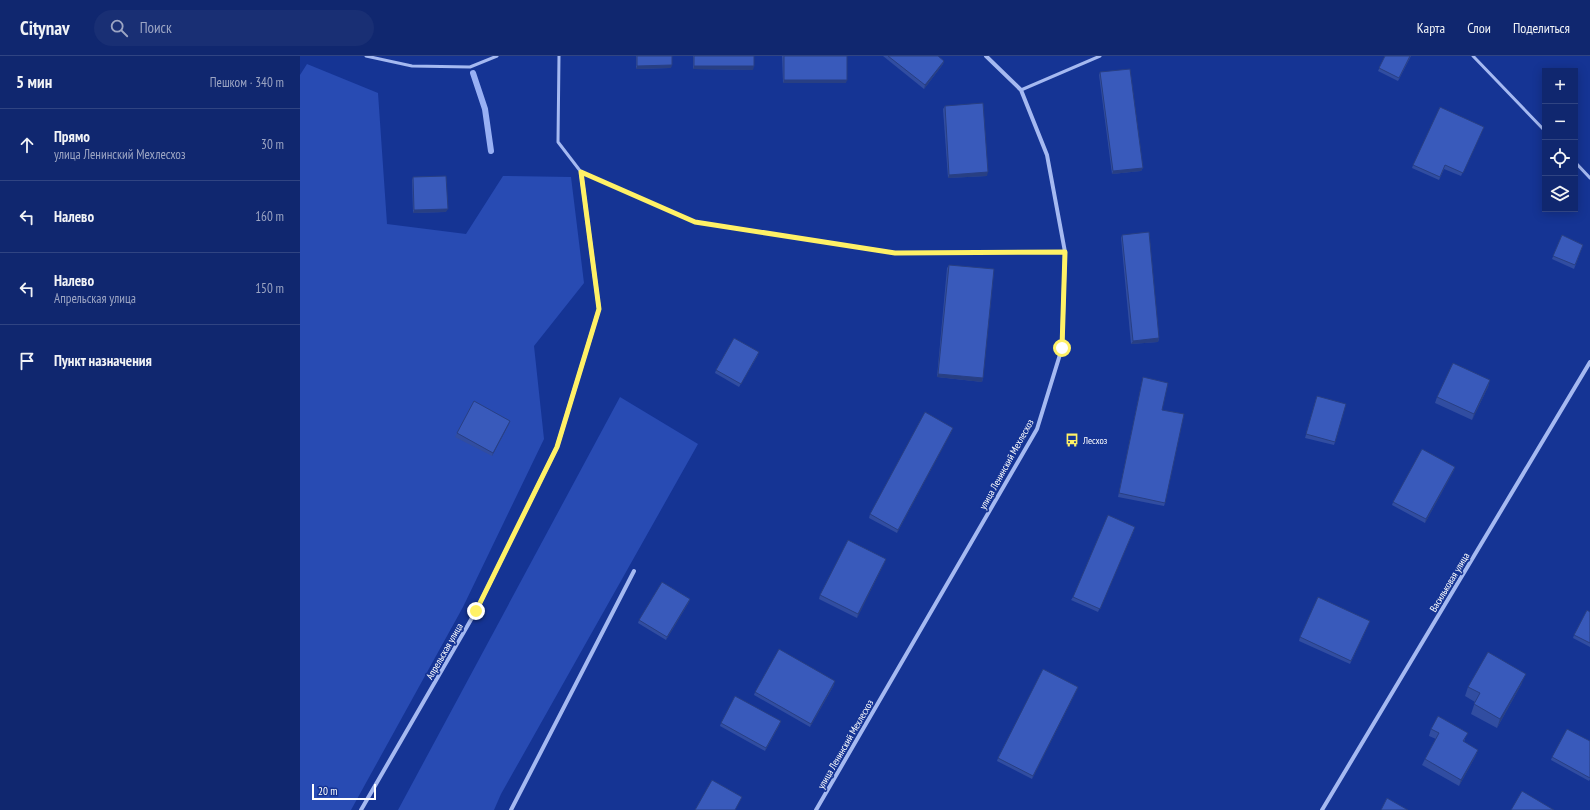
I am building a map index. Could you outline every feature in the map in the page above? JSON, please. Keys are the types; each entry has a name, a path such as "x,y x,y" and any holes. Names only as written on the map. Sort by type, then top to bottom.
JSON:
{"street":[{"name":"улица Ленинский Мехлесхоз","path":"816,810 1037,430 1062,348 1065,252 1047,155 1021,90 986,56"},
{"name":"Апрельская улица","path":"361,810 476,611 557,447 599,309 581,172"},
{"name":"Васильковая улица","path":"1322,810 1590,362"},
{"path":"511,810 634,571"}],"lane":[{"path":"366,56 412,66 470,67 497,56"},
{"path":"559,56 558,142 581,172 695,222 895,253 1065,252"},
{"path":"1021,90 1100,56"},
{"path":"1473,56 1542,128"},
{"path":"1578,165 1590,178"}],"shaded area":[{"path":"307,64 378,93 387,224 466,234 503,176 571,177 584,283 534,346 544,439 463,607 351,810 300,810 300,75"},
{"path":"620,397 698,444 501,794 494,810 398,810"}],"building":[{"path":"637,56 672,56 672,65 637,66"},
{"path":"694,56 754,56 754,66 694,66"},
{"path":"784,56 847,56 847,80 784,80"},
{"path":"888,56 938,56 944,61 925,85"},
{"path":"1385,56 1410,56 1399,78 1379,68"},
{"path":"1130,69 1143,168 1113,171 1100,72"},
{"path":"983,103 988,172 949,175 945,106"},
{"path":"1440,107 1484,127 1463,173 1445,165 1440,177 1413,165"},
{"path":"446,176 448,209 414,210 413,177"},
{"path":"1149,232 1159,338 1133,341 1122,235"},
{"path":"1562,235 1583,245 1575,265 1553,256"},
{"path":"949,265 994,269 983,378 938,374"},
{"path":"734,338 759,352 741,384 716,370"},
{"path":"1453,363 1490,380 1474,414 1437,397"},
{"path":"1143,377 1168,383 1162,410 1184,414 1165,503 1119,493"},
{"path":"1317,396 1346,404 1335,442 1306,434"},
{"path":"474,401 510,421 493,453 457,433"},
{"path":"925,412 953,428 898,530 870,514"},
{"path":"1422,449 1455,467 1426,519 1393,502"},
{"path":"1108,515 1135,527 1100,609 1073,597"},
{"path":"848,540 886,559 858,614 820,595"},
{"path":"662,582 690,599 667,637 639,620"},
{"path":"1318,597 1370,621 1351,661 1300,637"},
{"path":"1587,610 1590,612 1590,643 1574,635"},
{"path":"779,649 835,681 811,724 755,692"},
{"path":"1488,652 1526,674 1500,719 1474,704 1480,693 1468,687"},
{"path":"1043,669 1078,687 1033,776 998,758"},
{"path":"735,696 781,721 766,748 721,723"},
{"path":"1438,716 1468,733 1463,741 1478,750 1461,780 1425,759 1439,733 1431,729"},
{"path":"1567,729 1590,741 1590,778 1552,757"},
{"path":"712,780 742,797 735,810 695,810"},
{"path":"1522,791 1554,810 1511,810"},
{"path":"1387,798 1408,810 1381,810"}],"waterway":[{"path":"473,73 485,109 491,151"}],"place":[{"name":"Лесхоз","path":"1072,440"}],"route":[{"path":"476,611 557,447 599,309 581,172 695,222 895,253 1065,252 1062,348"}]}
